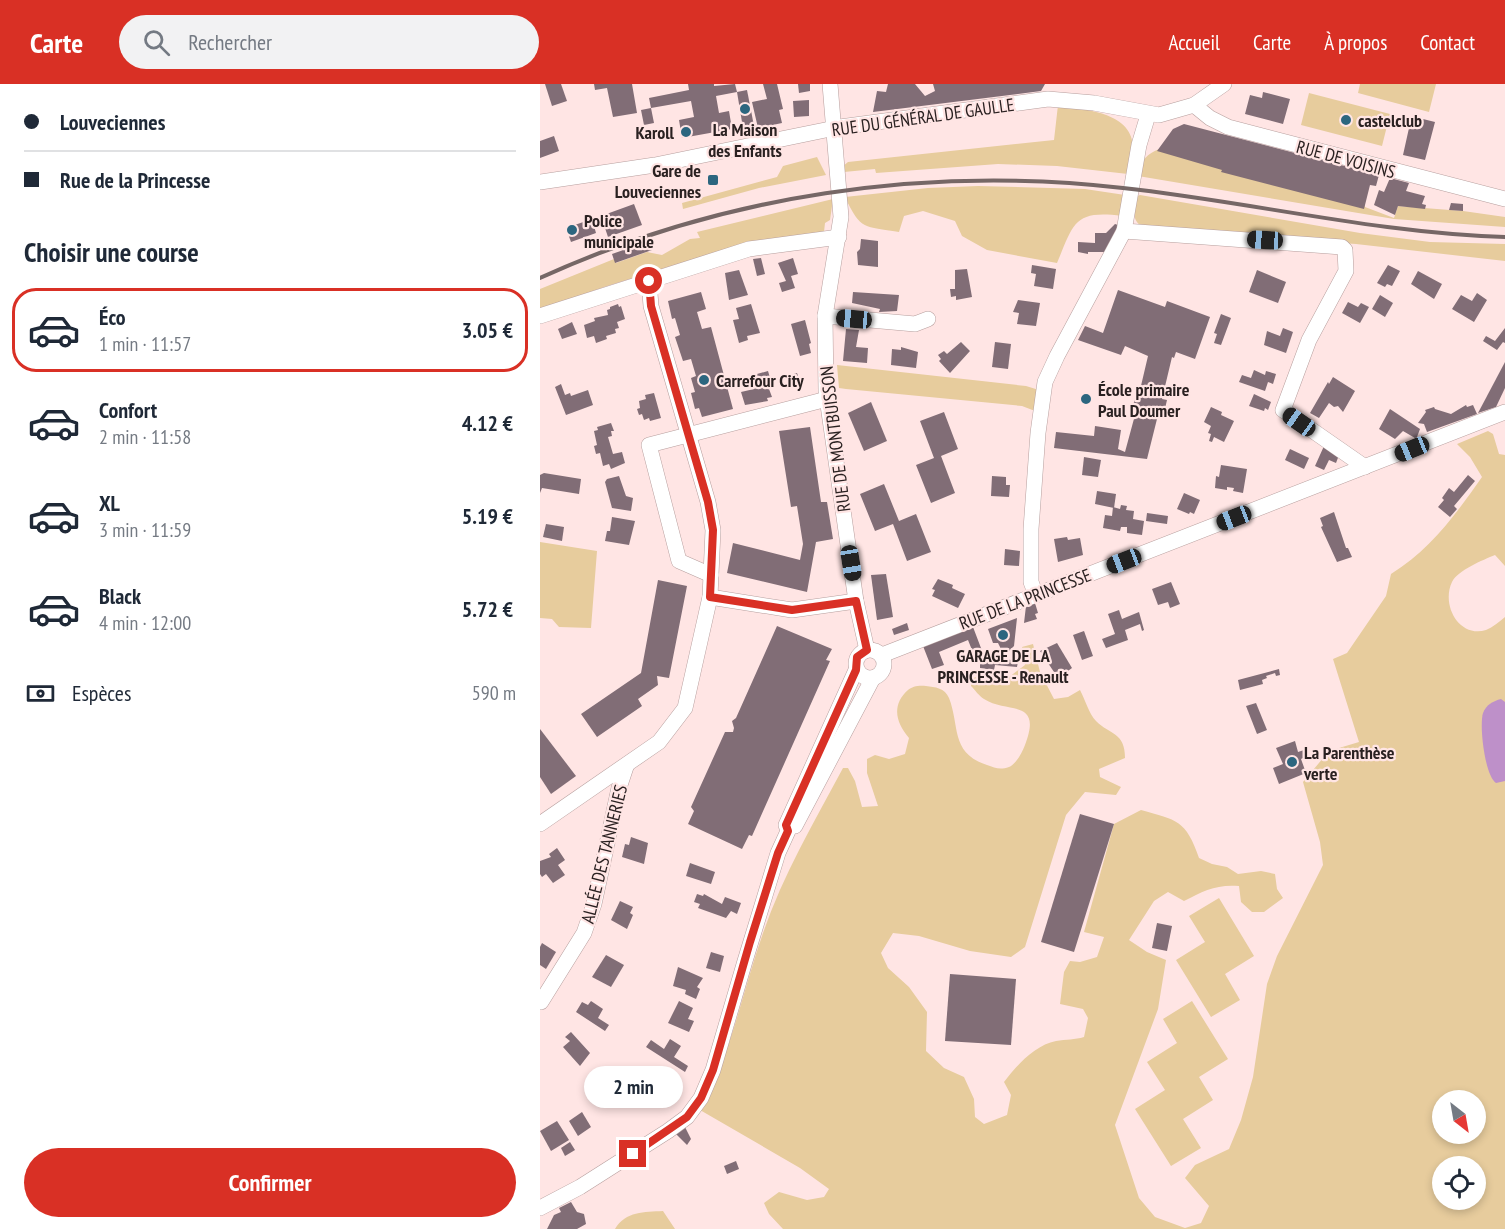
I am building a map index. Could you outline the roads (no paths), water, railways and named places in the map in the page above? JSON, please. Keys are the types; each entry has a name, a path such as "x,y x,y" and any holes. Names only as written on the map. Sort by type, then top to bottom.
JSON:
{"street":[{"name":"RUE DE MONTBUISSON","path":"830,84 841,217 825,316 827,399 856,601 867,650"},
{"name":"RUE DU GÉNÉRAL DE GAULLE","path":"540,183 675,160 833,129 1060,99 1094,103 1148,115 1172,112 1194,105 1224,84"},
{"name":"RUE DE VOISINS","path":"1194,105 1210,118 1228,127 1505,199"},
{"path":"1036,595 1031,582 1031,529 1038,433 1045,382 1124,231 1139,145 1148,115"},
{"path":"1124,231 1342,247 1347,256 1346,271 1308,340 1283,410 1365,467"},
{"path":"540,316 749,249 839,237"},
{"path":"542,819 626,767 659,742 685,708 710,597 713,530 708,502 651,306 649,281"},
{"path":"825,316 915,324 928,319"},
{"path":"711,575 679,561 649,445 827,399"},
{"name":"RUE DE LA PRINCESSE","path":"882,655 1505,412"},
{"path":"710,597 792,610 856,601"},
{"path":"540,1208 580,1187 668,1131 687,1117 701,1098 713,1070 778,853 788,831 795,827 873,678 884,669 882,655 875,650 867,650 857,657 856,670 786,825 788,831"},
{"path":"856,670 865,678 873,678"},
{"path":"834,717 849,724"},
{"name":"ALLÉE DES TANNERIES","path":"541,1002 584,933 594,904 619,788 626,767"}],"railway":[{"path":"540,278 609,249 680,226 752,207 826,193 900,184 974,181 1049,182 1123,188 1409,230 1505,237"}],"place":[{"name":"La Maison des Enfants","path":"745,109"},
{"name":"castelclub","path":"1346,120"},
{"name":"Karoll","path":"686,132"},
{"name":"Gare de Louveciennes","path":"713,180"},
{"name":"Police municipale","path":"572,230"},
{"name":"Carrefour City","path":"704,380"},
{"name":"École primaire Paul Doumer","path":"1086,399"},
{"name":"GARAGE DE LA PRINCESSE - Renault","path":"1003,635"},
{"name":"La Parenthèse verte","path":"1292,762"}]}
